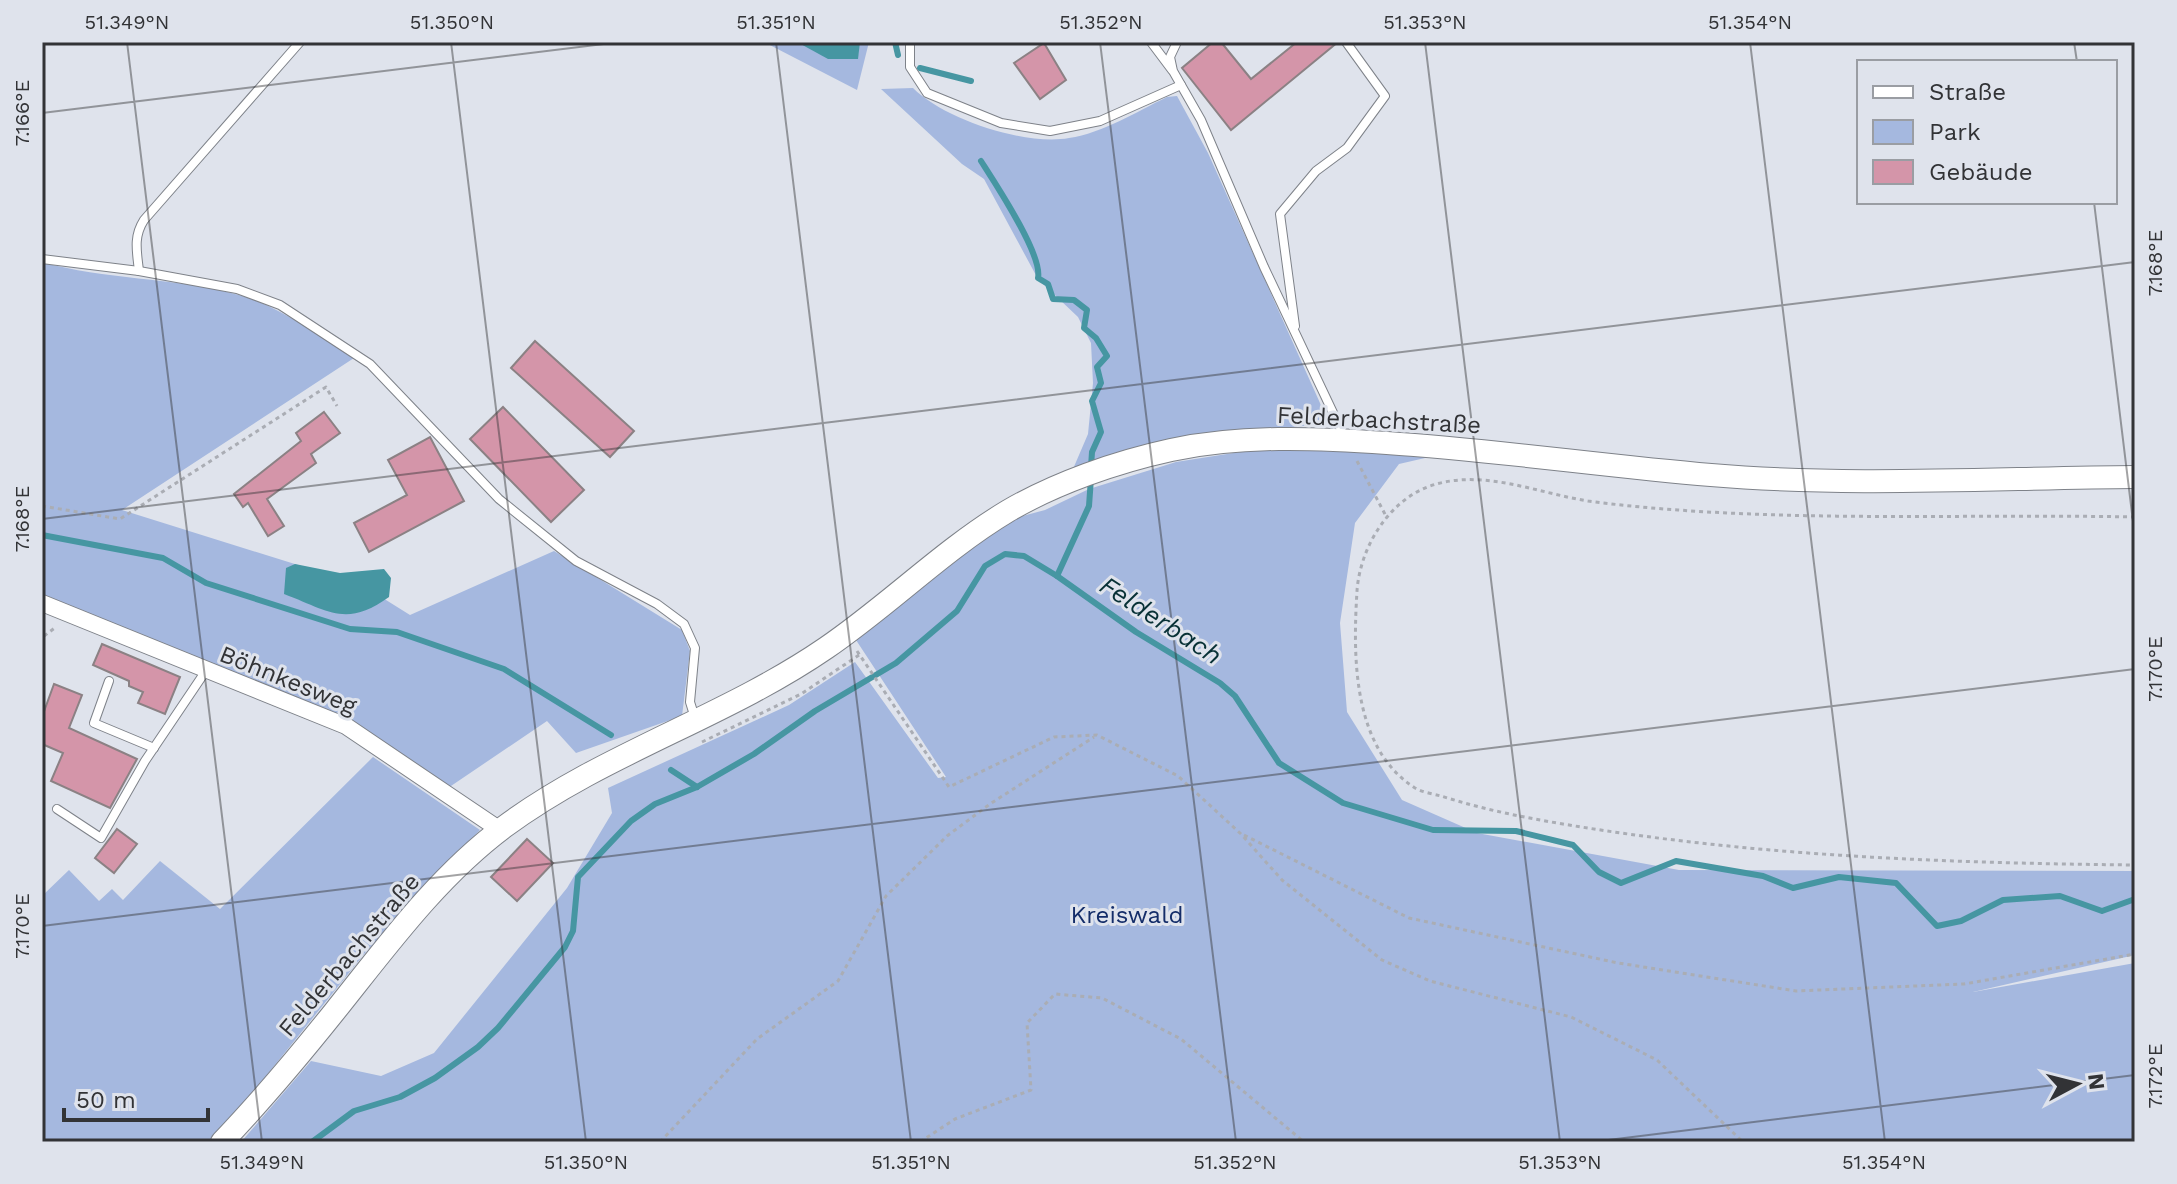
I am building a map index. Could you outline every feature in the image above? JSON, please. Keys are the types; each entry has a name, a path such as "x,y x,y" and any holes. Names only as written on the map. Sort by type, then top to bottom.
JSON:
{"street":[{"name":"Felderbachstraße","path":"222,1142 269,1092 392,937 445,880 500,830 594,770 778,681 847,634 956,547 1010,510 1080,478 1172,450 1263,439 1346,440 1717,476 1917,481 2135,477"},
{"name":"Böhnkesweg","path":"42,603 205,672 346,726 500,830"}],"lane":[{"path":"139,271 137,231 144,220 300,42"},
{"path":"910,42 910,67 927,93 1001,123 1050,131 1100,121 1181,85"},
{"path":"1151,42 1173,71 1212,143 1297,338 1346,440"},
{"path":"1173,71 1170,57 1177,42"},
{"path":"1297,338 1280,214 1316,171 1347,148 1385,96 1346,42"},
{"path":"42,259 139,271 237,289 280,305 370,364 499,499 576,561 657,604 684,624 695,648 690,702 696,723"},
{"path":"57,809 101,838 154,748 205,672"},
{"path":"109,681 94,723 154,748"}],"path":[{"path":"42,506 120,519 326,387 337,406"},
{"path":"1346,440 1387,518"},
{"path":"2135,517 1678,510 1588,501 1476,479 1430,486 1402,501 1375,532 1358,574 1355,629 1362,706 1380,752 1416,788 1492,812 1711,846 1981,863 2135,865"},
{"path":"864,662 949,787 1054,737 1097,735 1178,776 1241,834 1282,880 1382,960 1430,981 1571,1017 1657,1060 1743,1142"},
{"path":"660,1142 757,1039 838,981 886,896 947,836 990,804 1097,735"},
{"path":"1241,834 1409,918 1618,963 1796,991 1964,984 2135,954"},
{"path":"920,1142 955,1119 1031,1090 1027,1023 1055,994 1102,998 1181,1039 1304,1142"}],"green space":[{"path":"764,42 869,42 857,90"},
{"path":"913,88 964,120 1008,134 1051,139 1094,132 1167,97 1177,96 1208,153 1320,403 1323,413 1316,425 1219,433 1148,444 1073,469 1088,434 1093,383 1091,343 1078,317 1038,279 984,179 962,164 881,89"},
{"path":"42,262 235,294 267,305 297,321 354,358 122,510 362,585 410,615 554,551 682,630 690,651 682,716 576,753 547,721 448,788 346,721 42,595"},
{"name":"Kreiswald","path":"1259,449 1438,455 1399,464 1355,523 1340,623 1347,712 1402,800 1477,833 1679,870 2135,871 2135,955 1973,992 2135,963 2135,1142 241,1142 311,1061 381,1076 434,1053 567,888 612,813 608,788 789,705 855,662 938,778 946,777 856,640 1008,520 1045,510 1089,489 1176,462"},
{"path":"373,757 480,830 365,953 213,1142 42,1142 42,896 69,870 99,901 112,889 123,900 160,861 220,909"}],"shaded area":[{"path":"797,42 860,42 858,59 828,59"},
{"path":"295,564 340,573 384,569 391,578 389,597 361,612 337,614 326,611 284,594 286,568"}],"building":[{"path":"1213,42 1221,42 1251,79 1297,42 1338,42 1231,130 1182,68"},
{"path":"1044,43 1066,80 1040,99 1014,63"},
{"path":"535,341 634,431 610,457 511,368"},
{"path":"503,407 584,490 551,522 470,439"},
{"path":"324,412 340,433 311,454 316,463 267,499 284,526 268,536 248,503 243,507 234,494 301,441 296,433"},
{"path":"430,437 464,501 369,552 354,523 407,495 388,460"},
{"path":"102,644 180,677 165,714 138,703 143,692 129,686 129,681 93,665"},
{"path":"54,684 82,695 69,728 137,759 110,808 51,781 63,753 42,744 42,717"},
{"path":"117,829 137,844 114,873 95,858"},
{"path":"527,839 553,863 517,901 491,877"}],"waterway":[{"path":"895,42 898,55"},
{"path":"920,68 971,81"},
{"path":"981,161 1026,237 1038,267 1038,278 1048,284 1053,299 1074,300 1087,310 1084,328 1096,338 1107,356 1097,367 1101,383 1092,401 1101,432 1092,452 1091,467"},
{"path":"1057,576 1089,506 1091,478"},
{"path":"42,535 163,558 206,583 350,629 397,632 504,669 611,735"},
{"name":"Felderbach","path":"312,1142 354,1111 400,1097 435,1078 478,1047 498,1028 565,947 573,931 578,877 631,821 655,804 697,787 754,754 815,711 896,663 957,611 985,566 1005,554 1024,556 1136,632 1220,683 1235,696 1279,763 1343,803 1433,830 1516,831 1573,845 1599,872 1621,883 1676,861 1763,876 1793,888 1839,877 1896,883 1937,926 1961,921 2003,900 2060,896 2102,911 2135,899"},
{"path":"671,770 697,787"}]}
